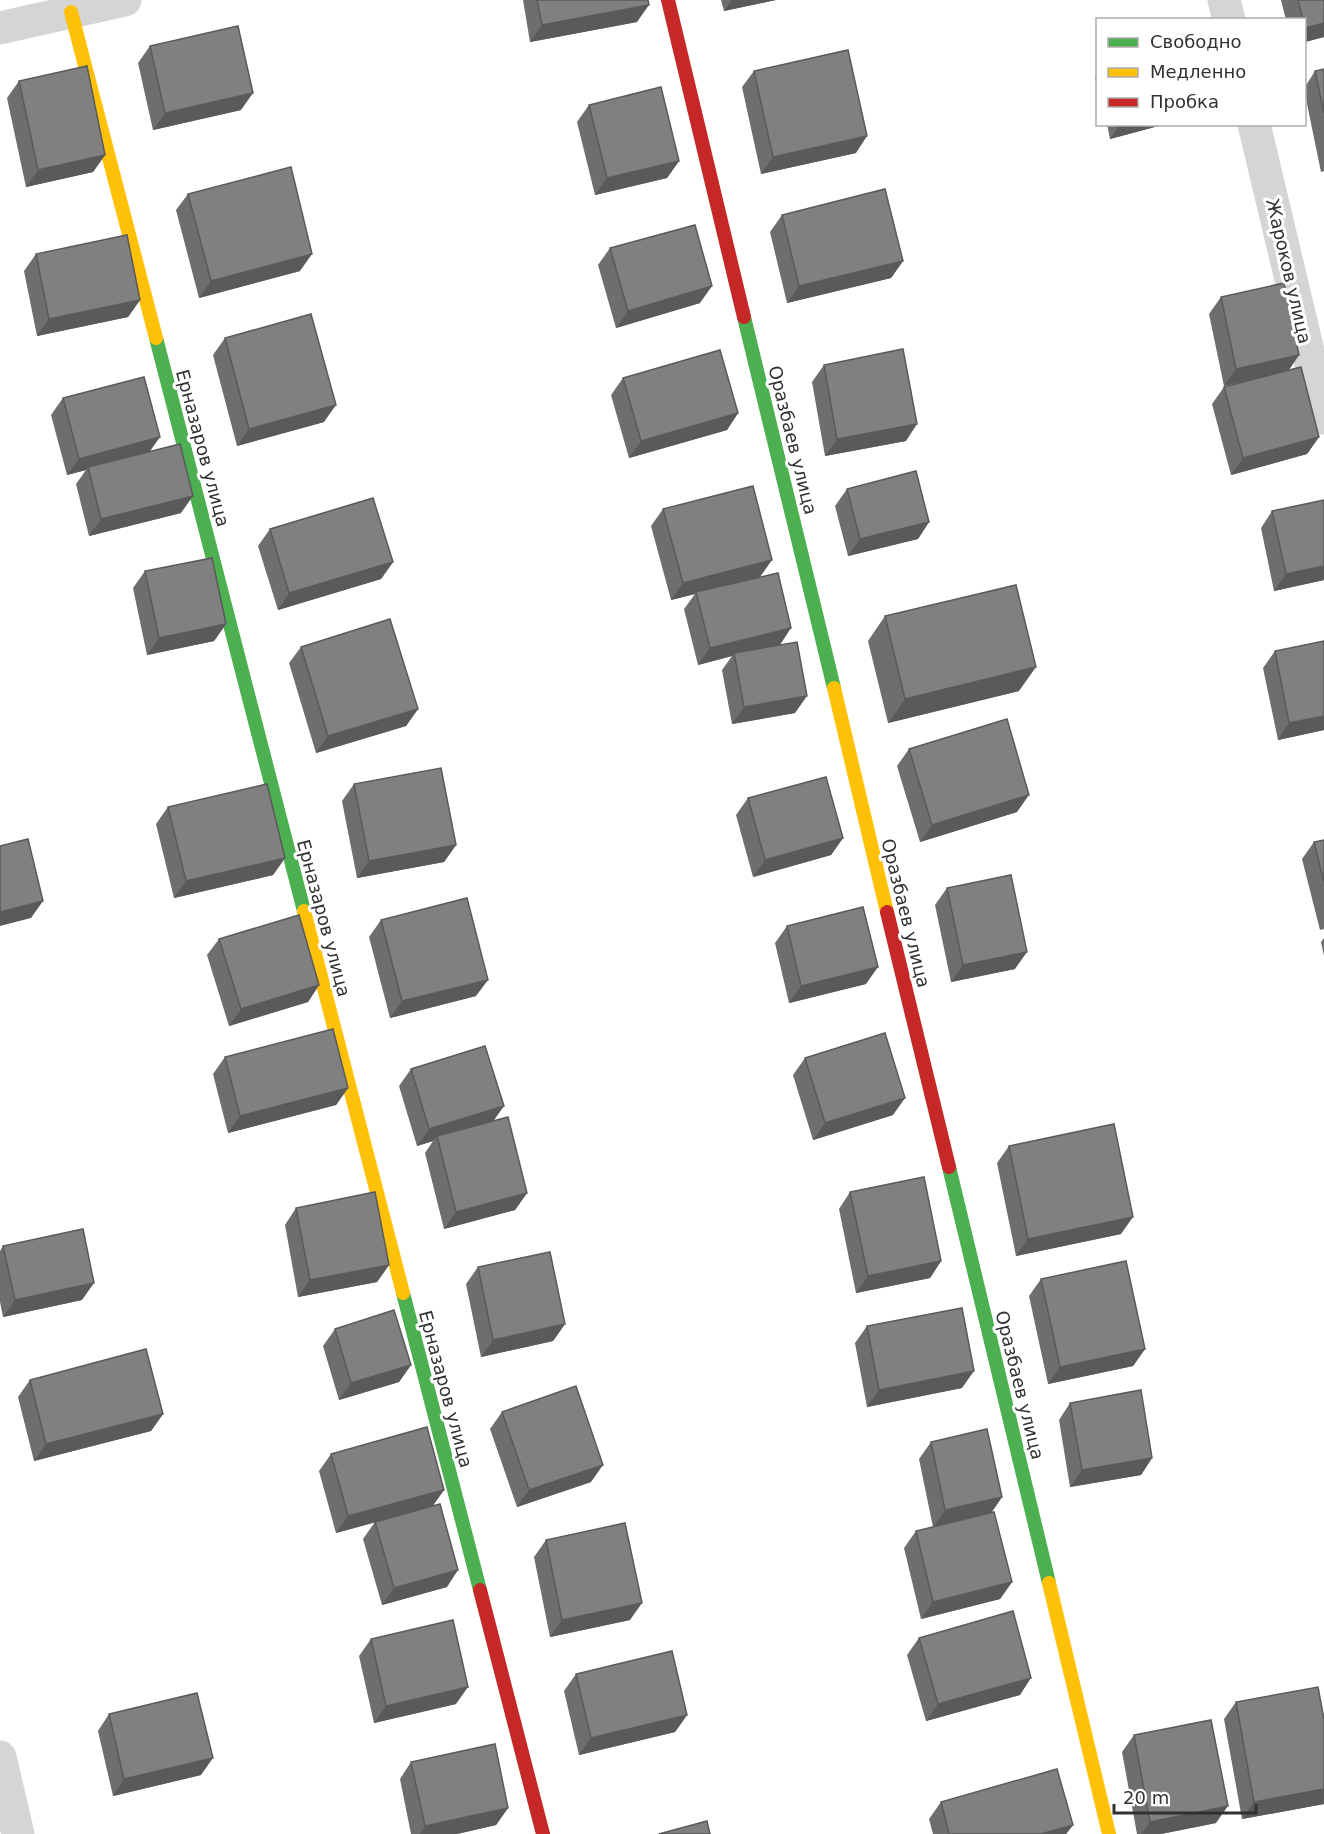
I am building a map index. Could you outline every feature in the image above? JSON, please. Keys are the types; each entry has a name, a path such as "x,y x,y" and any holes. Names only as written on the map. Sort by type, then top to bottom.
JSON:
{"street":[{"path":"0,28 125,0"},
{"name":"Оразбаев улица","path":"668,0 1109,1834"},
{"path":"1224,0 1228,18"},
{"name":"Ерназаров улица","path":"71,12 543,1834"},
{"name":"Жароков улица","path":"1254,126 1324,418"},
{"path":"0,1757 18,1834"}],"building":[{"path":"537,0 648,0 649,5 542,25"},
{"path":"1298,0 1324,0 1324,23 1306,28 1306,18 1302,18"},
{"path":"238,26 253,93 165,113 150,46"},
{"path":"848,50 867,136 773,157 754,71"},
{"path":"87,66 105,155 38,170 19,81"},
{"path":"1324,69 1324,113 1315,71"},
{"path":"661,87 679,161 607,178 589,105"},
{"path":"291,167 312,254 211,281 188,194"},
{"path":"885,189 903,261 799,286 782,215"},
{"path":"695,225 712,286 628,311 610,248"},
{"path":"127,235 140,300 49,319 36,254"},
{"path":"1284,283 1299,355 1236,369 1221,297"},
{"path":"311,314 336,405 249,429 225,338"},
{"path":"903,349 917,424 837,439 824,365"},
{"path":"720,350 738,413 641,441 623,378"},
{"path":"1301,367 1319,437 1243,458 1224,387"},
{"path":"144,377 160,437 79,459 63,398"},
{"path":"180,444 193,496 101,519 88,467"},
{"path":"916,471 929,522 860,539 847,489"},
{"path":"753,486 772,560 683,583 663,509"},
{"path":"373,498 393,562 289,593 270,529"},
{"path":"1324,500 1324,566 1286,574 1272,511"},
{"path":"212,558 226,624 159,638 145,571"},
{"path":"778,573 791,628 710,648 696,592"},
{"path":"1016,585 1036,667 905,699 885,616"},
{"path":"390,619 418,709 328,736 301,647"},
{"path":"1324,641 1324,716 1289,723 1275,651"},
{"path":"797,642 807,696 744,707 734,653"},
{"path":"1007,719 1029,795 932,825 909,749"},
{"path":"441,768 456,845 369,861 354,784"},
{"path":"826,777 843,838 765,860 748,798"},
{"path":"267,784 285,858 186,881 168,807"},
{"path":"28,839 43,901 0,912 0,846"},
{"path":"1324,840 1324,882 1314,842"},
{"path":"1011,875 1027,952 963,965 947,888"},
{"path":"467,898 488,980 402,1001 381,920"},
{"path":"863,907 878,967 801,986 787,926"},
{"path":"299,915 319,985 241,1009 219,939"},
{"path":"333,1029 348,1088 240,1116 225,1057"},
{"path":"885,1033 905,1098 825,1123 805,1058"},
{"path":"485,1046 504,1106 429,1129 411,1069"},
{"path":"508,1117 527,1193 456,1212 437,1136"},
{"path":"1114,1124 1133,1217 1028,1239 1009,1146"},
{"path":"924,1177 941,1261 868,1276 850,1192"},
{"path":"375,1192 389,1265 310,1280 296,1208"},
{"path":"83,1229 94,1283 15,1300 3,1246"},
{"path":"550,1252 565,1324 493,1340 478,1267"},
{"path":"1126,1261 1145,1349 1060,1367 1041,1279"},
{"path":"962,1308 974,1371 879,1390 867,1326"},
{"path":"394,1310 411,1365 351,1383 335,1329"},
{"path":"146,1349 163,1414 46,1444 30,1380"},
{"path":"576,1386 603,1465 529,1490 502,1412"},
{"path":"1141,1390 1152,1458 1082,1470 1070,1403"},
{"path":"427,1427 444,1490 348,1516 331,1454"},
{"path":"987,1429 1002,1497 945,1510 931,1442"},
{"path":"440,1504 458,1570 394,1588 375,1522"},
{"path":"994,1512 1012,1582 933,1602 916,1531"},
{"path":"625,1523 642,1603 562,1620 546,1540"},
{"path":"1013,1611 1031,1678 938,1704 919,1638"},
{"path":"453,1620 468,1687 386,1706 371,1639"},
{"path":"672,1651 687,1715 591,1738 576,1674"},
{"path":"1318,1687 1324,1719 1324,1789 1254,1802 1236,1702"},
{"path":"197,1693 213,1758 124,1779 109,1714"},
{"path":"1211,1720 1228,1806 1150,1822 1134,1735"},
{"path":"495,1744 508,1808 425,1826 411,1762"},
{"path":"1057,1769 1073,1825 1041,1834 949,1834 941,1802"},
{"path":"707,1821 710,1834 659,1834"}],"traffic: fast":[{"path":"744,317 834,688"},
{"path":"156,338 304,911"},
{"path":"949,1167 1049,1583"},
{"path":"403,1293 480,1590"}],"traffic: slow":[{"path":"71,12 156,338"},
{"path":"834,688 887,912"},
{"path":"304,911 403,1293"},
{"path":"1049,1583 1109,1834"}],"traffic: jam":[{"path":"668,0 744,317"},
{"path":"887,912 949,1167"},
{"path":"480,1590 543,1834"}]}
